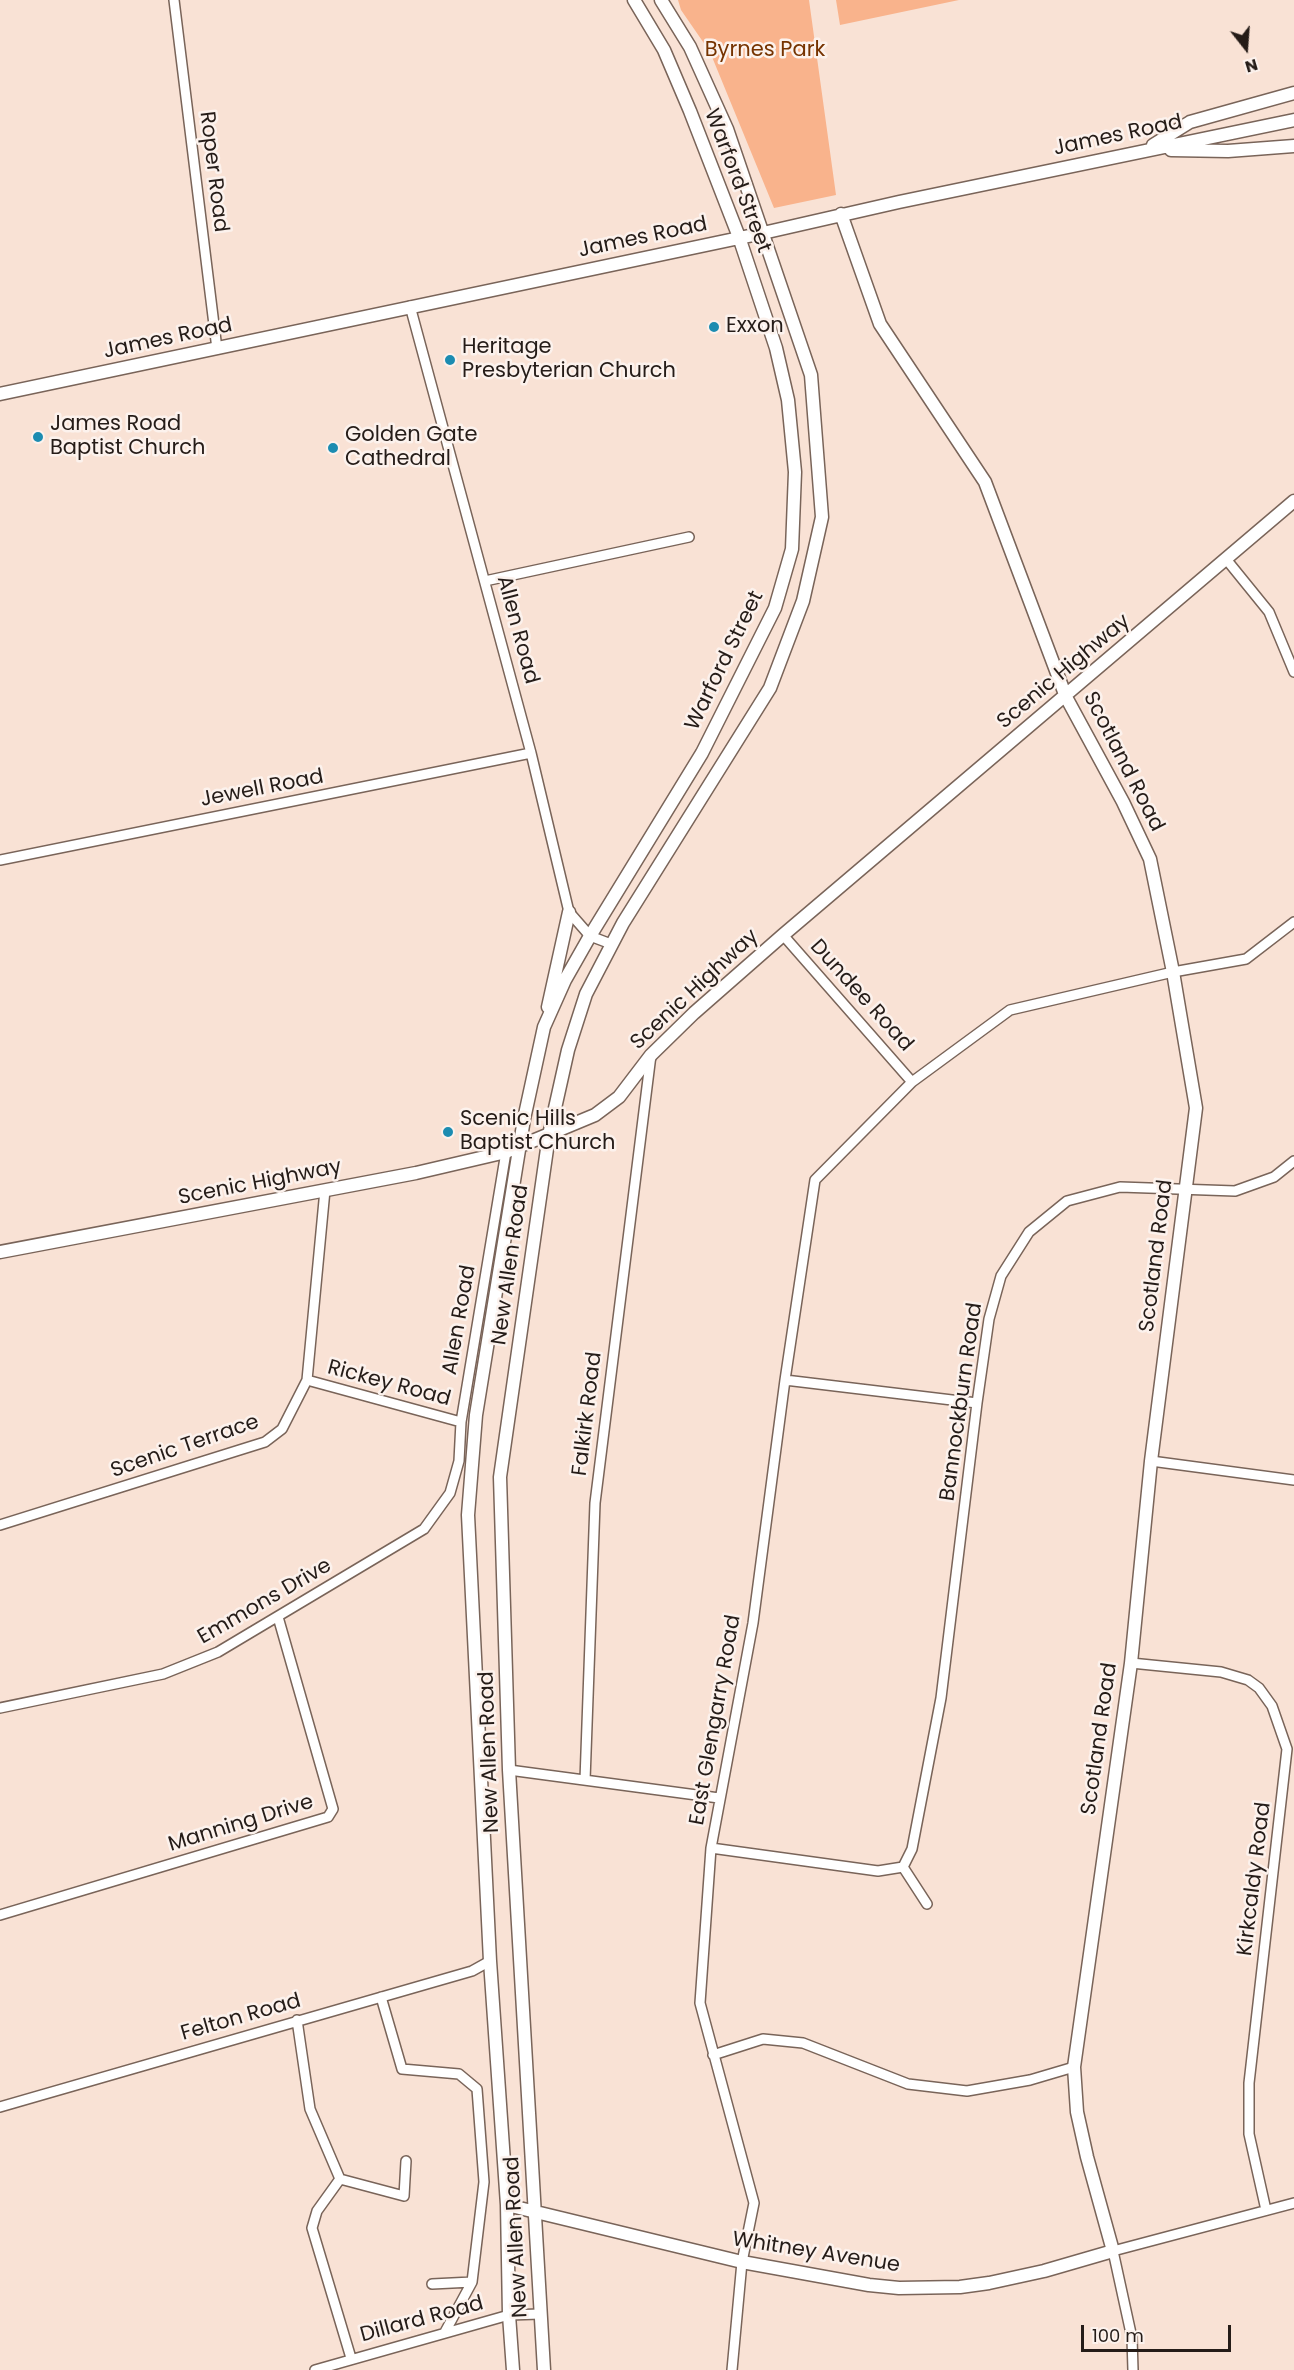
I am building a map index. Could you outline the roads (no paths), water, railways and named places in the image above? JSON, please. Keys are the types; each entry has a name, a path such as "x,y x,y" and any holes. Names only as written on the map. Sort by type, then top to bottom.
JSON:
{"main road":[{"name":"Warford Street","path":"520,1147 544,1027 565,980 702,753 775,608 792,549 795,472 788,400 776,348 739,237 664,50 634,0"},
{"name":"Warford Street","path":"549,1135 568,1050 582,1005 611,944 770,688 803,601 822,517 811,375 726,129 690,47 661,0"},
{"path":"1146,149 1190,122 1294,93"},
{"name":"James Road","path":"0,394 763,233 841,214 1146,149 1294,120"},
{"path":"1146,149 1228,151 1294,146"},
{"name":"Scotland Road","path":"841,214 880,324 986,482 1066,697 1123,802 1150,859 1173,972 1196,1108 1151,1461 1131,1663 1074,2067 1077,2112 1113,2251"},
{"name":"Scenic Highway","path":"0,1252 416,1173 506,1152 595,1115 619,1097 651,1055 783,935 1294,501"},
{"path":"544,1027 557,958 569,912"},
{"name":"New Allen Road","path":"544,2370 509,1770 500,1478 549,1135"},
{"name":"New Allen Road","path":"513,2370 509,2315 507,2205 489,1961 468,1515 476,1415 520,1147"},
{"name":"Whitney Avenue","path":"507,2205 742,2262 869,2285 960,2287 1017,2278 1113,2251"}],"street":[{"name":"Roper Road","path":"174,0 217,349"},
{"name":"Allen Road","path":"410,306 531,753 569,912 590,936 611,944"},
{"path":"485,581 689,537"},
{"path":"1226,559 1269,612 1294,672"},
{"name":"Jewell Road","path":"0,861 531,753"},
{"path":"912,1082 1010,1010 1173,972 1246,959 1294,922"},
{"name":"Dundee Road","path":"783,935 912,1082"},
{"name":"Falkirk Road","path":"585,1780 595,1503 651,1055"},
{"name":"East Glengarry Road","path":"732,2370 742,2262 754,2203 700,2003 711,1848 753,1623 785,1380 815,1180 912,1082"},
{"name":"Allen Road","path":"450,1493 459,1461 461,1422 506,1152"},
{"name":"Bannockburn Road","path":"903,1867 912,1849 941,1698 976,1403 989,1319 1000,1276 1029,1232 1067,1201 1119,1187 1235,1191 1274,1178 1294,1161"},
{"name":"Scenic Terrace","path":"0,1525 265,1442 282,1429 307,1380 325,1190"},
{"name":"Rickey Road","path":"307,1380 461,1422"},
{"path":"785,1380 976,1403"},
{"path":"1151,1461 1294,1480"},
{"name":"Emmons Drive","path":"0,1708 163,1674 218,1652 424,1529 450,1493"},
{"name":"Manning Drive","path":"0,1915 328,1817 333,1809 278,1617"},
{"name":"Kirkcaldy Road","path":"1131,1663 1221,1672 1248,1680 1259,1688 1272,1706 1287,1749 1250,2083 1249,2134 1266,2210"},
{"path":"509,1770 719,1798"},
{"path":"711,1848 878,1871 903,1867 927,1904"},
{"name":"Felton Road","path":"0,2106 472,1971 489,1961"},
{"path":"381,1997 402,2069 459,2074 477,2089 484,2182 472,2282 445,2332"},
{"path":"297,2020 310,2109 340,2179"},
{"path":"713,2055 763,2039 803,2043 908,2084 967,2091 1029,2080 1074,2067"},
{"path":"340,2179 404,2196 406,2161"},
{"path":"340,2179 317,2211 312,2228 351,2358"},
{"name":"Whitney Avenue","path":"1113,2251 1294,2202"},
{"name":"Scotland Road","path":"1113,2251 1132,2338 1133,2370"},
{"path":"432,2284 472,2282"},
{"name":"Dillard Road","path":"315,2370 509,2315 540,2314"}],"place":[{"name":"Exxon","path":"714,327"},
{"name":"Heritage Presbyterian Church","path":"450,360"},
{"name":"James Road Baptist Church","path":"38,437"},
{"name":"Golden Gate Cathedral","path":"333,448"},
{"name":"Scenic Hills Baptist Church","path":"448,1132"}],"park label":[{"name":"Byrnes Park","path":"765,51"}]}
